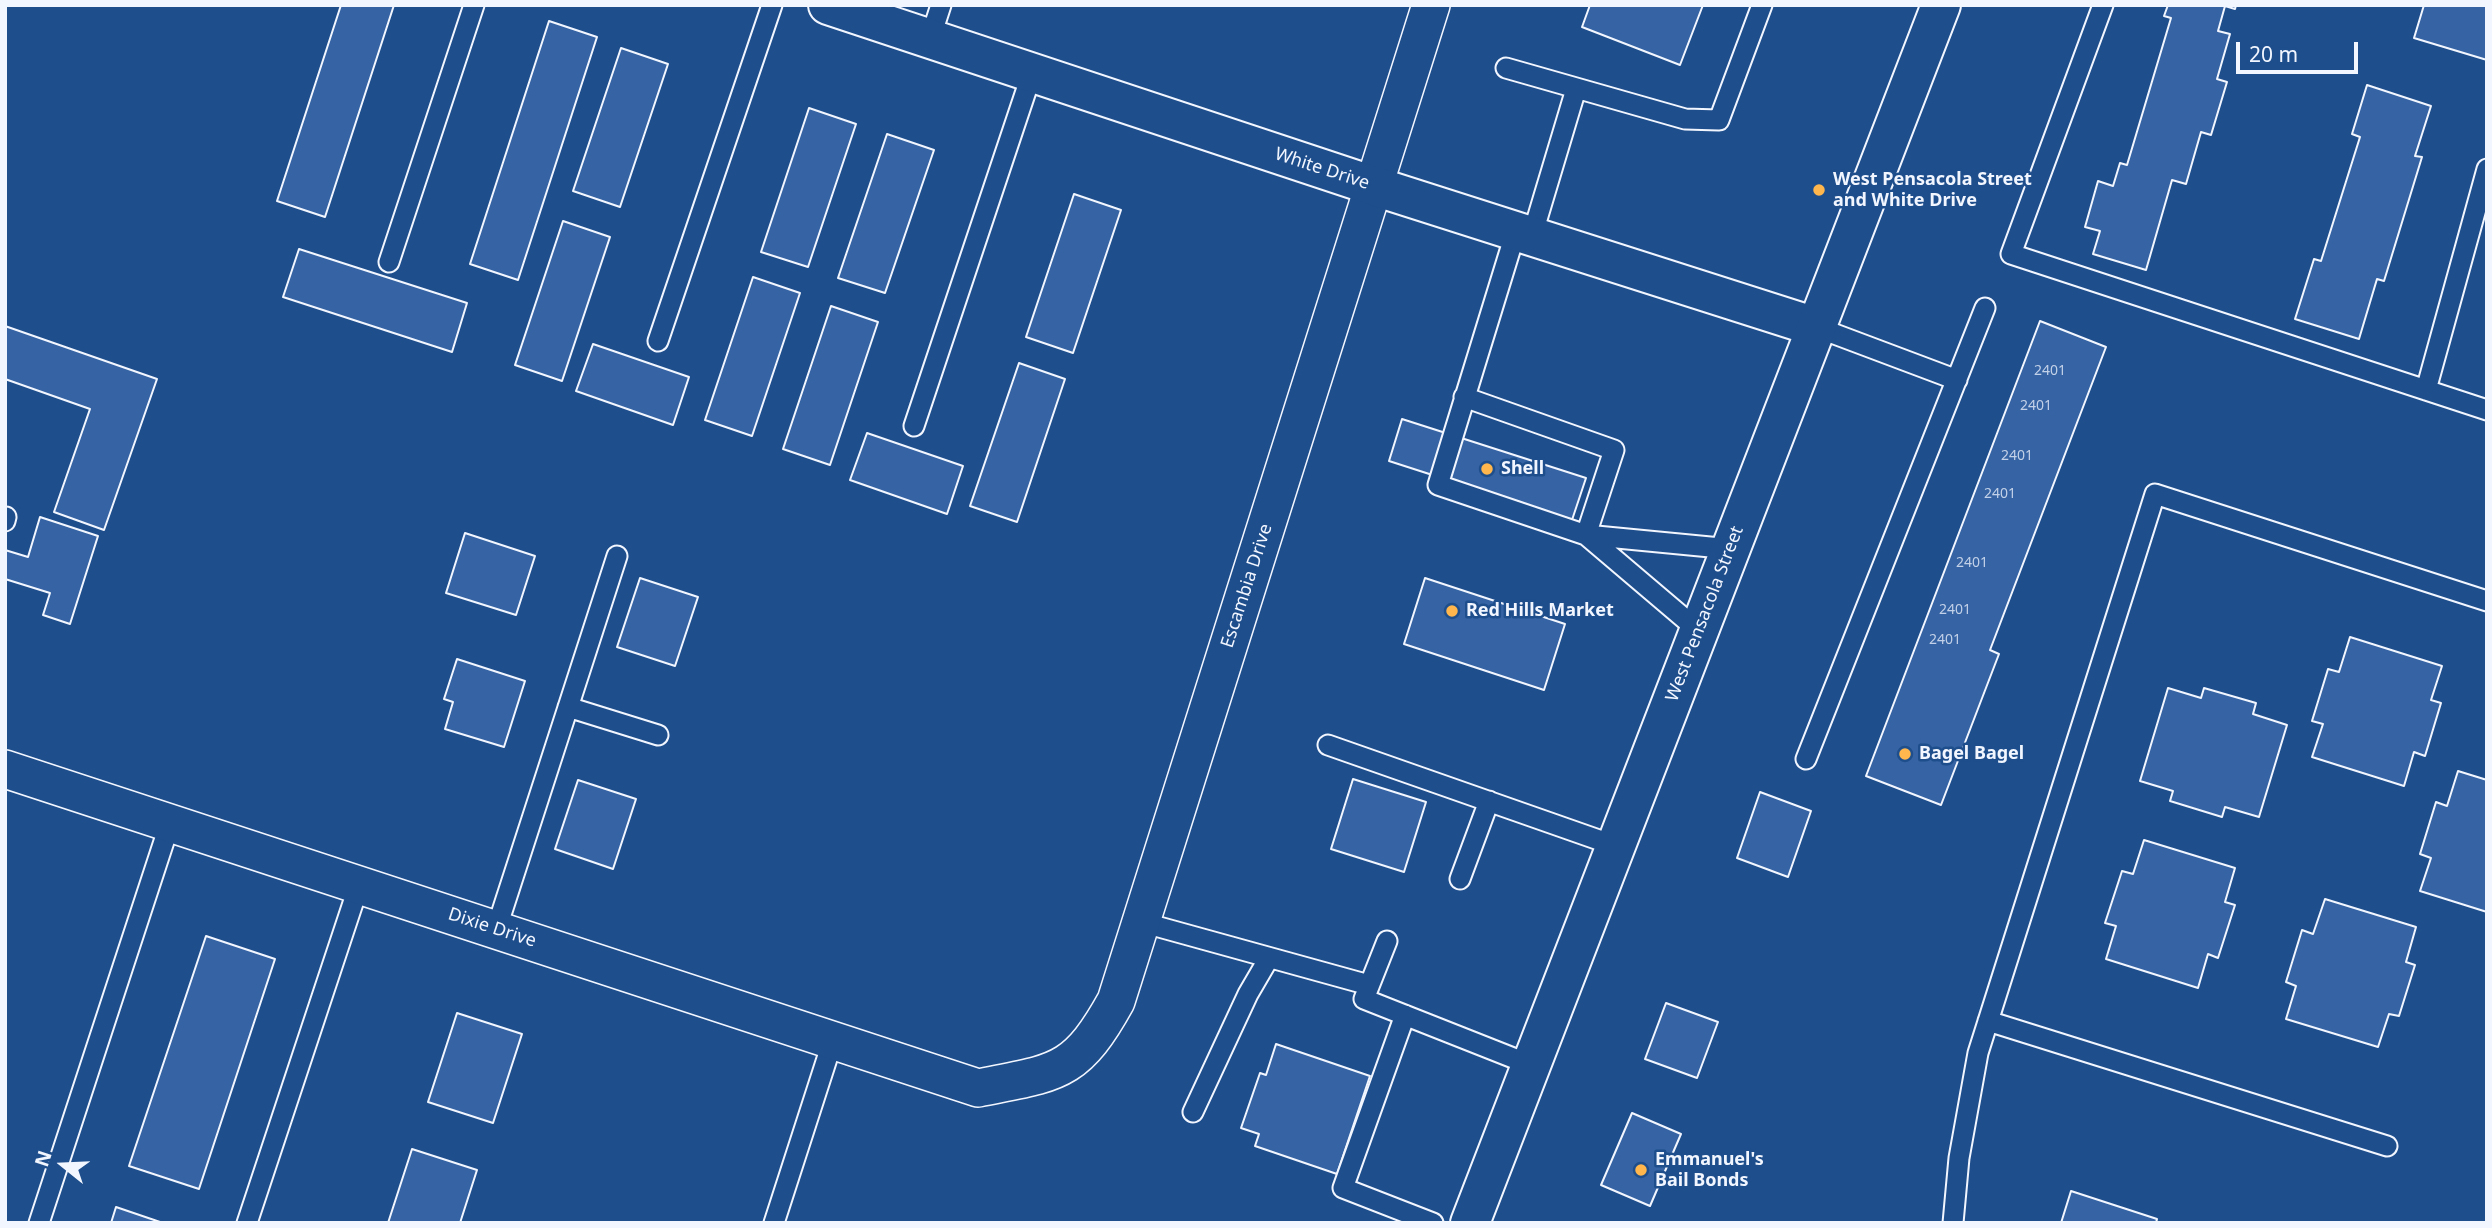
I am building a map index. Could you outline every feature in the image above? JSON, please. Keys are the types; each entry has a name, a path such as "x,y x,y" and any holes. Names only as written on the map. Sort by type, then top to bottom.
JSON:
{"main road":[{"name":"White Drive","path":"828,5 935,22 1032,73 1816,327"},
{"name":"West Pensacola Street","path":"1470,1223 1941,5"}],"street":[{"name":"Escambia Drive","path":"978,1088 1051,1073 1067,1065 1096,1037 1116,1000 1431,5"},
{"name":"Dixie Drive","path":"5,769 978,1088"}],"lane":[{"path":"389,262 474,5"},
{"path":"658,341 772,5"},
{"path":"1506,68 1685,119 1719,120 1762,5"},
{"path":"2103,5 2011,254 2487,410"},
{"path":"914,426 1032,73"},
{"path":"1576,89 1464,397 1438,485 1586,535 1731,549"},
{"path":"2426,390 2487,169"},
{"path":"1806,759 1985,308"},
{"path":"1816,327 1957,380"},
{"path":"1464,397 1614,450 1586,535"},
{"path":"1953,1223 1961,1145 1978,1053 2155,494 2487,601"},
{"path":"1586,535 1699,631"},
{"path":"496,930 617,556"},
{"path":"568,707 658,735"},
{"path":"1328,744 1616,846"},
{"path":"1460,879 1489,801"},
{"path":"40,1223 170,823"},
{"path":"247,1223 359,885"},
{"path":"1141,922 1369,985"},
{"path":"1387,941 1364,999 1531,1065"},
{"path":"1193,1112 1248,994 1269,958"},
{"path":"1405,1015 1343,1188 1433,1223"},
{"path":"1988,1021 2387,1146"},
{"path":"774,1223 833,1040"}],"building":[{"path":"341,5 394,5 325,217 277,201"},
{"path":"1590,5 1703,5 1680,65 1582,27"},
{"path":"2168,5 2236,5 2235,9 2225,6 2218,31 2230,34 2217,79 2227,82 2211,135 2201,132 2186,184 2172,180 2146,270 2093,254 2100,231 2085,227 2098,181 2113,186 2120,163 2127,165 2171,18 2164,16"},
{"path":"2424,5 2487,5 2487,60 2414,38"},
{"path":"549,21 597,37 518,280 470,264"},
{"path":"621,48 668,64 620,207 573,191"},
{"path":"2367,85 2431,106 2415,156 2422,157 2384,281 2377,279 2359,339 2295,319 2314,259 2321,261 2360,137 2352,134"},
{"path":"809,108 856,124 808,267 761,252"},
{"path":"887,134 934,150 885,293 838,278"},
{"path":"1074,194 1121,210 1073,353 1026,337"},
{"path":"563,221 610,237 562,381 515,365"},
{"path":"299,249 467,303 452,352 283,297"},
{"path":"753,277 800,293 752,436 705,420"},
{"path":"831,306 878,322 830,465 783,449"},
{"path":"2040,321 2106,347 1990,650 1999,654 1941,805 1866,776"},
{"path":"5,326 157,379 104,530 54,512 90,409 5,379"},
{"path":"593,344 689,377 673,425 576,391"},
{"path":"1019,363 1065,379 1017,522 970,506"},
{"name":"Shell","path":"1402,419 1586,478 1572,520 1389,461"},
{"path":"867,433 963,466 947,514 850,480"},
{"path":"40,517 98,536 70,624 43,615 50,593 5,579 5,550 28,557"},
{"path":"465,533 535,556 516,615 446,593"},
{"path":"640,578 698,597 675,666 617,647"},
{"path":"1425,578 1565,624 1544,690 1404,644"},
{"path":"2350,637 2442,666 2431,700 2441,703 2425,756 2414,752 2404,786 2312,757 2323,724 2312,721 2328,669 2339,672"},
{"path":"457,659 525,681 504,747 445,729 453,702 444,699"},
{"path":"2168,688 2201,698 2204,688 2256,703 2253,714 2287,725 2259,817 2225,807 2222,817 2170,801 2173,791 2140,781"},
{"path":"2458,771 2487,780 2487,912 2420,891 2431,858 2420,854 2436,802 2447,806"},
{"path":"1353,779 1426,802 1404,872 1331,849"},
{"path":"578,780 636,799 613,869 555,849"},
{"path":"1760,792 1811,811 1788,877 1737,858"},
{"path":"2144,840 2235,868 2225,902 2235,905 2218,958 2208,954 2198,988 2106,959 2116,926 2105,923 2122,871 2133,874"},
{"path":"2325,899 2416,927 2406,962 2415,965 2399,1016 2389,1014 2378,1047 2286,1019 2296,986 2286,982 2302,930 2313,934"},
{"path":"206,936 275,959 199,1189 129,1166"},
{"path":"1666,1003 1718,1022 1697,1078 1645,1059"},
{"path":"457,1013 522,1034 493,1123 428,1102"},
{"path":"1276,1044 1370,1076 1337,1174 1255,1146 1259,1134 1241,1128 1260,1073 1266,1075"},
{"path":"1632,1113 1681,1134 1650,1206 1601,1185"},
{"path":"412,1149 477,1170 460,1223 388,1223"},
{"path":"2071,1191 2157,1219 2156,1223 2061,1223"},
{"path":"116,1207 163,1223 111,1223"}],"place":[{"name":"West Pensacola Street and White Drive","path":"1819,190"},
{"name":"Shell","path":"1487,469"},
{"name":"Red Hills Market","path":"1452,611"},
{"name":"Bagel Bagel","path":"1905,754"},
{"name":"Emmanuel's Bail Bonds","path":"1641,1170"}]}
